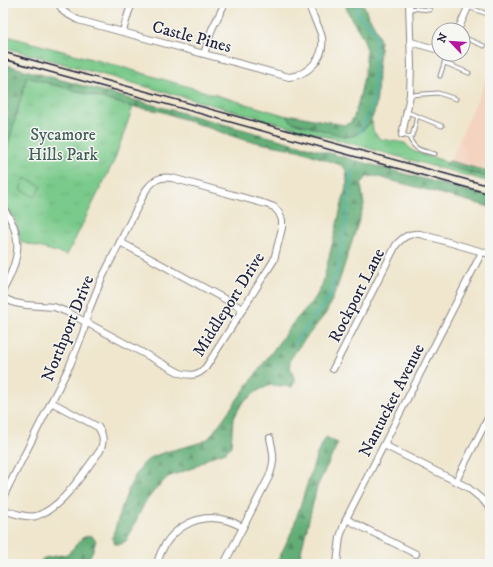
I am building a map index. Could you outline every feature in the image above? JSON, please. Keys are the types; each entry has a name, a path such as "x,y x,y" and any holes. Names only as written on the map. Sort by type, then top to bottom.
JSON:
{"street":[{"path":"123,32 133,3"},
{"path":"204,54 212,29 225,3"},
{"name":"Castle Pines","path":"59,5 68,15 78,20 289,77 300,75 316,63 322,48 322,40 309,3"},
{"path":"402,135 410,95 410,5"},
{"path":"462,22 469,5"},
{"path":"410,42 431,48"},
{"name":"Middleport Drive","path":"86,323 180,373 196,375 202,372 206,367 274,260 282,228 282,220 274,207 166,177 160,177 154,180 146,190"},
{"name":"Northport Drive","path":"3,497 70,365 101,280 146,190"},
{"path":"3,208 16,231 17,251 14,266 3,290"},
{"name":"Rockport Lane","path":"333,370 396,245 406,236 420,234 482,252"},
{"path":"120,242 244,309"},
{"path":"482,252 490,254"},
{"name":"Nantucket Avenue","path":"337,564 340,537 346,519 482,252"},
{"path":"3,298 15,303 26,305 54,307 67,312 86,323"},
{"path":"3,509 13,514 35,517 54,508 64,498 100,451 104,442 103,434 98,427 51,402"},
{"path":"456,481 490,414"},
{"path":"224,564 269,477 274,463 273,449 270,438"},
{"path":"384,445 467,487 490,509"},
{"path":"157,564 162,548 171,535 184,526 198,520 213,518 229,521 243,528"},
{"path":"346,519 416,554"}],"lane":[{"path":"410,5 430,10"},
{"path":"469,5 490,15"},
{"path":"471,40 484,46"},
{"path":"440,76 445,63 469,73"},
{"path":"410,95 438,93 456,99"},
{"path":"407,112 442,126"},
{"path":"409,137 412,136 417,116"},
{"path":"402,135 409,137"},
{"path":"409,137 416,149 435,154"}],"shaded area":[{"path":"490,72 490,172 450,161"}],"green space":[{"path":"345,3 363,3 380,40 378,89 375,110 366,127 358,133 347,137 292,122 287,116 293,115 345,125 350,123 354,117 364,78 366,55 363,38 350,17"},
{"path":"3,35 125,68 287,116 292,122 347,137 355,135 367,127 372,121 373,131 380,139 405,143 413,151 441,160 446,163 447,166 490,178 490,182 3,47"},
{"path":"3,64 490,197 490,207 375,176 367,177 361,184 364,205 336,291 326,313 290,360 290,366 295,381 292,387 271,385 259,390 242,403 233,420 231,446 226,452 210,457 195,467 168,477 144,504 127,540 121,544 115,544 112,538 127,492 139,470 146,461 154,456 202,442 209,438 293,323 315,298 322,286 347,183 346,170 341,165 298,150 244,140 160,111 133,107 27,77 5,156 3,155 3,83 5,75 3,72"},
{"name":"Sycamore Hills Park","path":"27,77 133,107 114,161 67,255 21,242 16,222 3,202 3,160"},
{"path":"450,161 490,172 490,178 447,166 446,163"},
{"path":"25,178 41,186 35,197 20,189"},
{"path":"326,437 338,443 317,487 298,564 276,564 292,531 317,454"},
{"path":"91,535 96,540 93,551 86,560 80,564 37,564 44,558 68,554 82,538"}],"waterway":[{"path":"356,3 358,13 374,31 376,42 373,100 367,118 359,133"},
{"path":"294,344 331,294 344,236 352,171"}],"railway":[{"path":"3,52 490,186"},
{"path":"3,59 490,194"}]}
